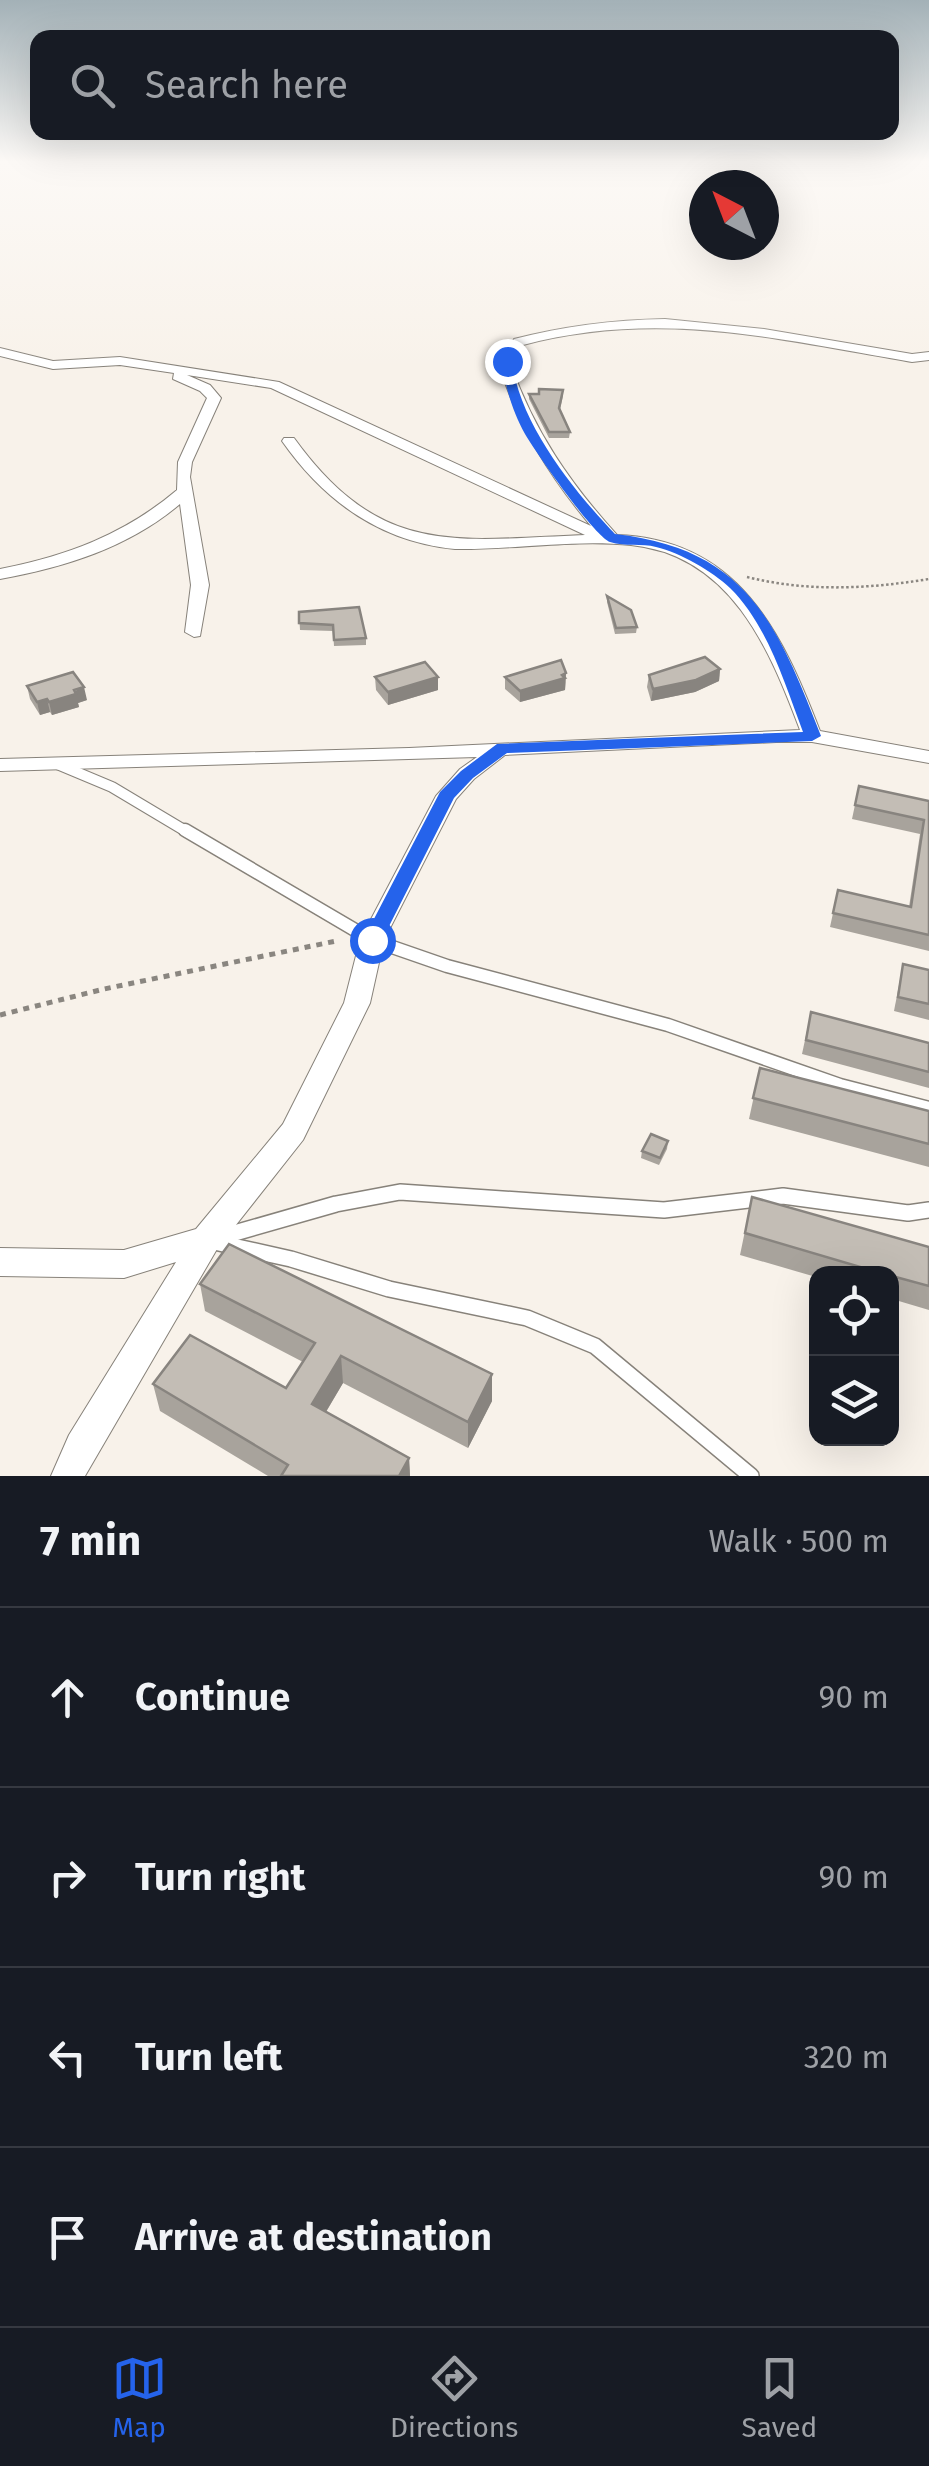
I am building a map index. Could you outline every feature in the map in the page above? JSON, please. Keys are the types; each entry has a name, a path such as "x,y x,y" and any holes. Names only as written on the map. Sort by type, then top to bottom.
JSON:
{"street":[{"path":"609,538 574,498 558,469 530,434 505,365 518,342 592,325 674,323 912,358 929,356"},
{"path":"0,352 54,365 120,361 274,384 609,538"},
{"path":"148,364 195,382 214,398 185,462 200,586 194,632"},
{"path":"289,441 327,488 363,512 424,540 609,538 657,543 704,563 734,585 760,618 788,672 812,736"},
{"path":"0,574 44,567 98,550 165,510 187,490"},
{"path":"0,765 409,754 812,736 926,759"},
{"path":"68,1476 81,1447 206,1240 293,1132 357,1004 369,938 446,796 467,774 503,748"},
{"path":"0,1262 124,1264 206,1240"}],"lane":[{"path":"56,764 112,787 369,938 447,966 668,1026 840,1085 929,1108"},
{"path":"206,1240 336,1204 400,1192 664,1210 783,1196 908,1213 929,1210"},
{"path":"206,1240 290,1258 388,1289 527,1318 595,1346 752,1476"}],"path":[{"path":"704,563 800,588 880,588 929,579"},
{"path":"0,1015 104,989 369,938"}],"building":[{"path":"539,389 563,390 559,408 570,432 549,432 529,394 539,394"},
{"path":"607,596 631,610 637,627 616,628"},
{"path":"359,607 366,638 334,640 333,625 299,623 299,612"},
{"path":"705,657 720,669 696,680 653,689 649,675"},
{"path":"561,660 565,678 520,691 505,677"},
{"path":"425,662 438,677 388,692 375,677"},
{"path":"73,672 84,687 74,690 76,694 37,702 27,686"},
{"path":"859,786 929,801 929,935 833,913 838,890 911,907 924,820 855,805"},
{"path":"903,964 929,970 929,1004 898,997"},
{"path":"811,1012 929,1043 929,1072 806,1040"},
{"path":"760,1068 929,1111 929,1144 753,1098"},
{"path":"651,1134 668,1141 660,1158 642,1151"},
{"path":"752,1197 929,1247 929,1286 899,1278 899,1266 857,1266 745,1233"},
{"path":"229,1244 492,1374 468,1422 341,1356 312,1404 409,1458 399,1476 281,1476 288,1465 153,1384 190,1335 286,1388 315,1343 200,1284"}],"route":[{"path":"372,940 412,870 446,796 467,774 503,748 812,736 788,672 760,618 734,585 688,554 657,543 612,538 574,498 558,469 530,434 505,365 507,361"}]}
